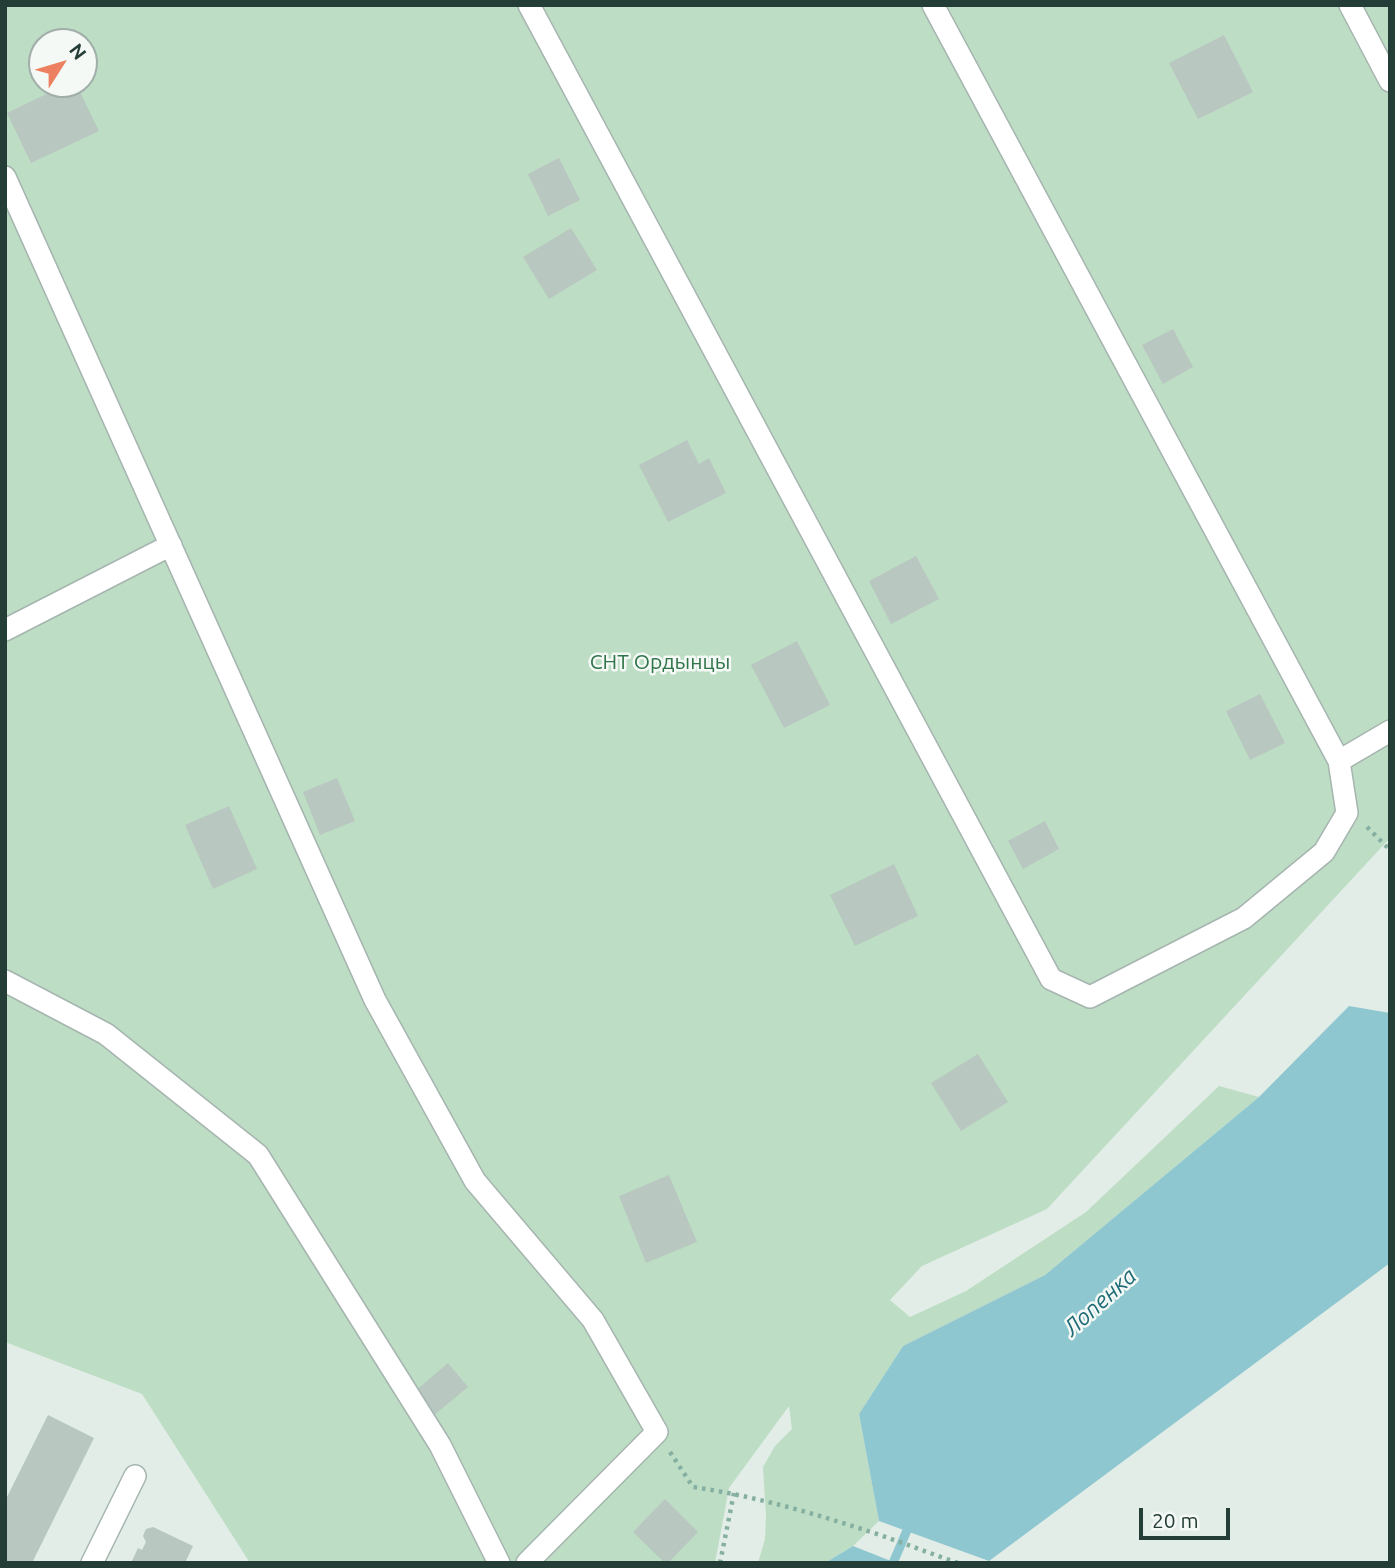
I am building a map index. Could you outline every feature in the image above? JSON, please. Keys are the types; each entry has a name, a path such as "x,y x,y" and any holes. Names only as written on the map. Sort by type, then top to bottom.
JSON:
{"street":[{"path":"529,5 1051,979 1090,997 1244,918 1324,852 1347,813 1339,761 933,5"},
{"path":"1350,5 1390,81"},
{"path":"5,177 375,1000 475,1181 593,1320 657,1432 527,1563"},
{"path":"5,630 171,545"},
{"path":"1339,761 1390,732"},
{"path":"5,982 106,1034 258,1155 440,1445 499,1563"},
{"path":"92,1563 135,1476"}],"path":[{"path":"657,1432 693,1487 734,1493 802,1510 958,1563"},
{"path":"720,1563 734,1493"}],"green space":[{"name":"СНТ Ордынцы","path":"5,5 1390,5 1390,838 1047,1209 922,1266 890,1300 910,1317 966,1291 1086,1212 1219,1086 1259,1097 1045,1275 903,1346 859,1414 879,1521 853,1546 825,1563 758,1563 765,1539 763,1467 775,1446 792,1429 789,1406 729,1488 715,1563 250,1563 142,1394 5,1342"}],"water":[{"path":"1349,1006 1390,1013 1390,1263 989,1561 879,1521 859,1414 903,1346 1045,1275 1259,1097"},
{"path":"853,1546 896,1563 825,1563"}],"building":[{"path":"1224,35 1253,92 1198,119 1169,63"},
{"path":"38,98 83,98 99,131 31,163 7,113"},
{"path":"559,158 580,200 548,216 528,174"},
{"path":"571,228 597,270 549,299 523,257"},
{"path":"1173,329 1193,367 1163,384 1142,345"},
{"path":"687,440 699,464 709,458 726,493 668,522 639,465"},
{"path":"916,556 939,599 891,624 869,581"},
{"path":"797,641 830,705 784,728 751,665"},
{"path":"1260,694 1285,743 1250,760 1226,711"},
{"path":"337,778 355,821 320,835 303,792"},
{"path":"229,806 257,869 213,889 185,825"},
{"path":"1045,821 1059,849 1023,869 1008,841"},
{"path":"894,864 918,916 855,946 830,895"},
{"path":"978,1054 1008,1102 961,1131 931,1083"},
{"path":"669,1175 697,1242 646,1263 619,1196"},
{"path":"448,1363 468,1387 433,1416 414,1392"},
{"path":"48,1415 94,1438 32,1563 5,1563 5,1501"},
{"path":"665,1499 698,1532 668,1563 633,1532"},
{"path":"153,1527 193,1546 185,1563 131,1563 138,1548 142,1550 146,1542 143,1536 146,1529"}],"waterway":[{"name":"Лопенка","path":"893,1563 911,1521"}]}
